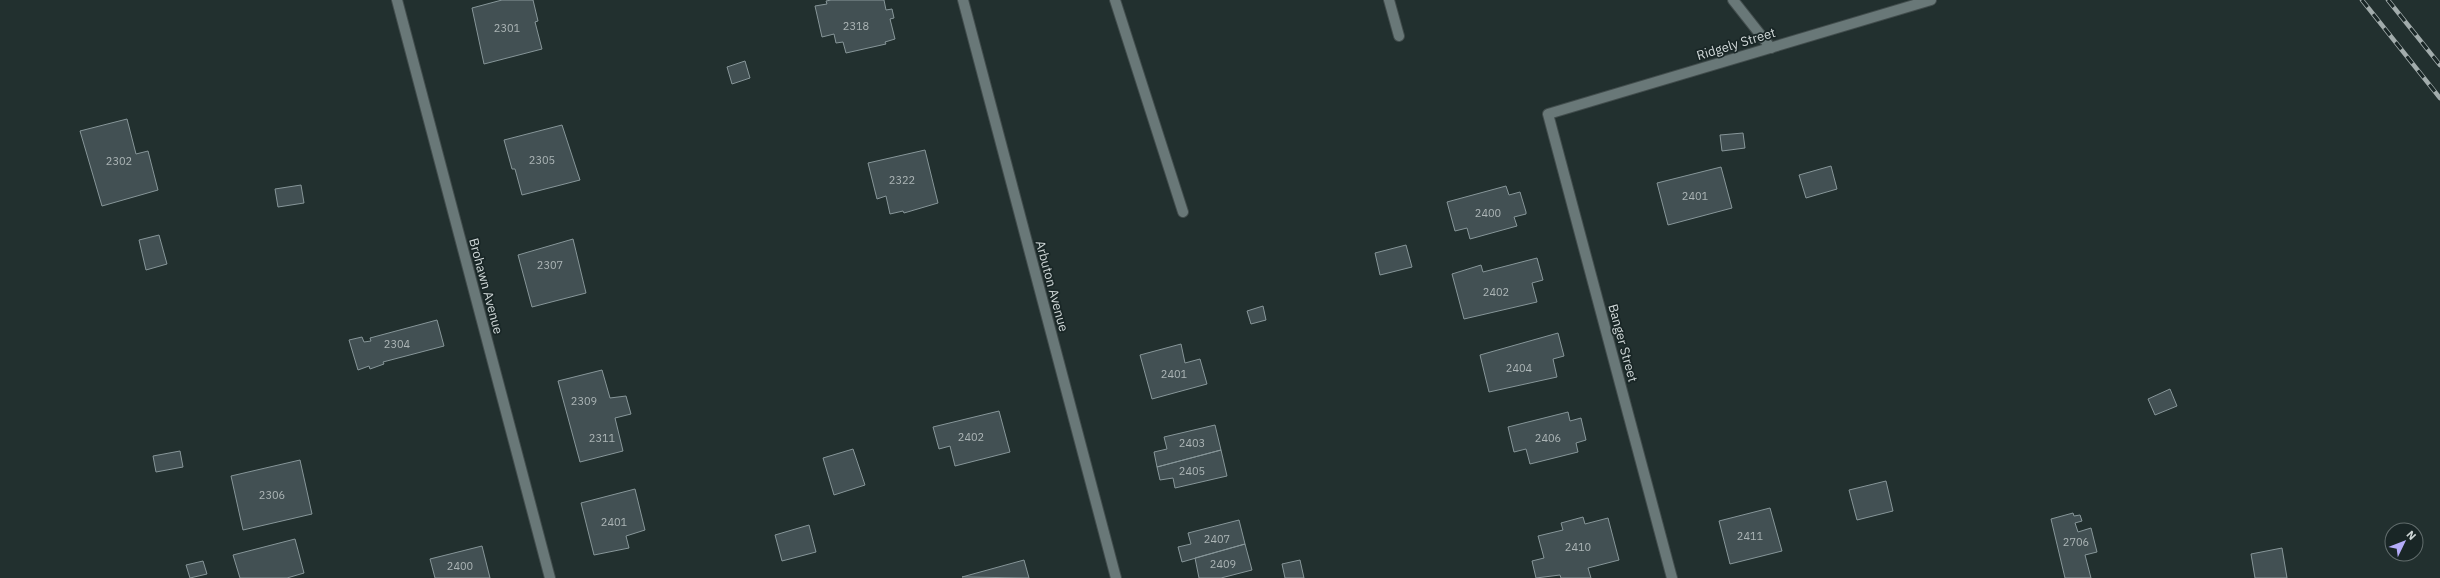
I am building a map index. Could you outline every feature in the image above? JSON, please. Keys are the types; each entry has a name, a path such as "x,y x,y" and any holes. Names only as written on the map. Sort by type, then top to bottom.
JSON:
{"street":[{"name":"Brohawn Avenue","path":"397,0 550,578"},
{"name":"Arbuton Avenue","path":"963,0 1116,578"},
{"path":"1115,0 1183,212"},
{"path":"1389,0 1399,36"},
{"path":"1733,0 1771,48"},
{"name":"Ridgely Street","path":"1548,114 1931,0"},
{"name":"Banger Street","path":"1548,114 1672,578"}],"building":[{"path":"502,0 533,0 538,21 535,22 542,49 484,64 472,8"},
{"path":"884,0 886,10 892,9 894,18 890,19 895,39 885,42 886,44 846,53 843,42 836,43 834,34 822,37 815,6 827,4 826,1"},
{"path":"745,61 750,78 732,84 727,67"},
{"path":"127,119 136,154 148,151 158,190 102,206 80,131"},
{"path":"562,125 580,180 522,195 515,169 512,169 504,140"},
{"path":"1743,133 1745,148 1722,151 1720,135"},
{"path":"925,150 938,203 904,213 903,211 890,214 886,196 877,199 868,163"},
{"path":"1831,166 1837,189 1806,198 1799,175"},
{"path":"1721,167 1732,208 1668,225 1657,183"},
{"path":"301,185 304,203 278,207 275,189"},
{"path":"1506,186 1509,195 1520,192 1526,212 1526,214 1514,217 1517,226 1470,239 1467,228 1455,231 1447,202"},
{"path":"159,235 167,264 146,270 139,240"},
{"path":"573,239 586,293 532,307 518,255"},
{"path":"1406,245 1412,267 1380,275 1375,253"},
{"path":"1537,258 1543,280 1532,283 1537,302 1464,319 1452,274 1481,265 1483,272"},
{"path":"1263,306 1266,320 1251,324 1247,311"},
{"path":"437,320 444,346 383,362 384,364 370,369 369,366 358,370 349,340 362,337 364,342 371,341 370,338"},
{"path":"1558,333 1564,356 1553,359 1557,377 1489,392 1480,355"},
{"path":"1181,344 1185,363 1200,359 1207,384 1152,399 1140,355"},
{"path":"602,370 610,398 626,396 631,414 615,418 623,451 580,462 558,381"},
{"path":"2170,389 2177,406 2155,415 2148,399"},
{"path":"999,411 1010,452 955,466 950,446 939,449 933,427"},
{"path":"1568,412 1570,421 1581,418 1586,440 1576,443 1578,452 1530,464 1526,449 1514,452 1508,427"},
{"path":"1215,425 1221,450 1157,467 1154,452 1167,449 1164,437"},
{"path":"853,449 865,485 834,495 823,458"},
{"path":"1221,450 1227,476 1175,488 1173,478 1160,480 1157,467"},
{"path":"180,451 183,467 156,472 153,456"},
{"path":"300,460 312,514 243,530 231,476"},
{"path":"1886,481 1893,511 1857,520 1849,490"},
{"path":"635,489 645,530 626,536 629,548 594,555 581,503"},
{"path":"1770,508 1782,551 1730,564 1719,521"},
{"path":"2073,513 2074,516 2080,515 2082,521 2075,523 2078,532 2091,528 2097,552 2085,555 2091,578 2065,578 2051,519"},
{"path":"1583,517 1585,524 1608,518 1619,560 1588,568 1591,578 1561,578 1560,575 1536,578 1532,561 1544,558 1538,536 1563,530 1561,523"},
{"path":"1239,520 1245,544 1182,562 1178,547 1191,544 1188,533"},
{"path":"809,525 816,552 782,561 775,535"},
{"path":"295,539 304,573 287,578 240,578 233,555"},
{"path":"1245,544 1252,570 1221,578 1199,578 1195,558"},
{"path":"482,546 490,578 435,578 430,559"},
{"path":"2282,548 2287,578 2255,578 2251,554"},
{"path":"1024,560 1029,578 962,577"},
{"path":"1300,560 1304,578 1285,578 1282,564"},
{"path":"203,561 207,574 190,578 186,565"}],"railway":[{"path":"2362,0 2440,98"},
{"path":"2388,0 2440,65"}]}
